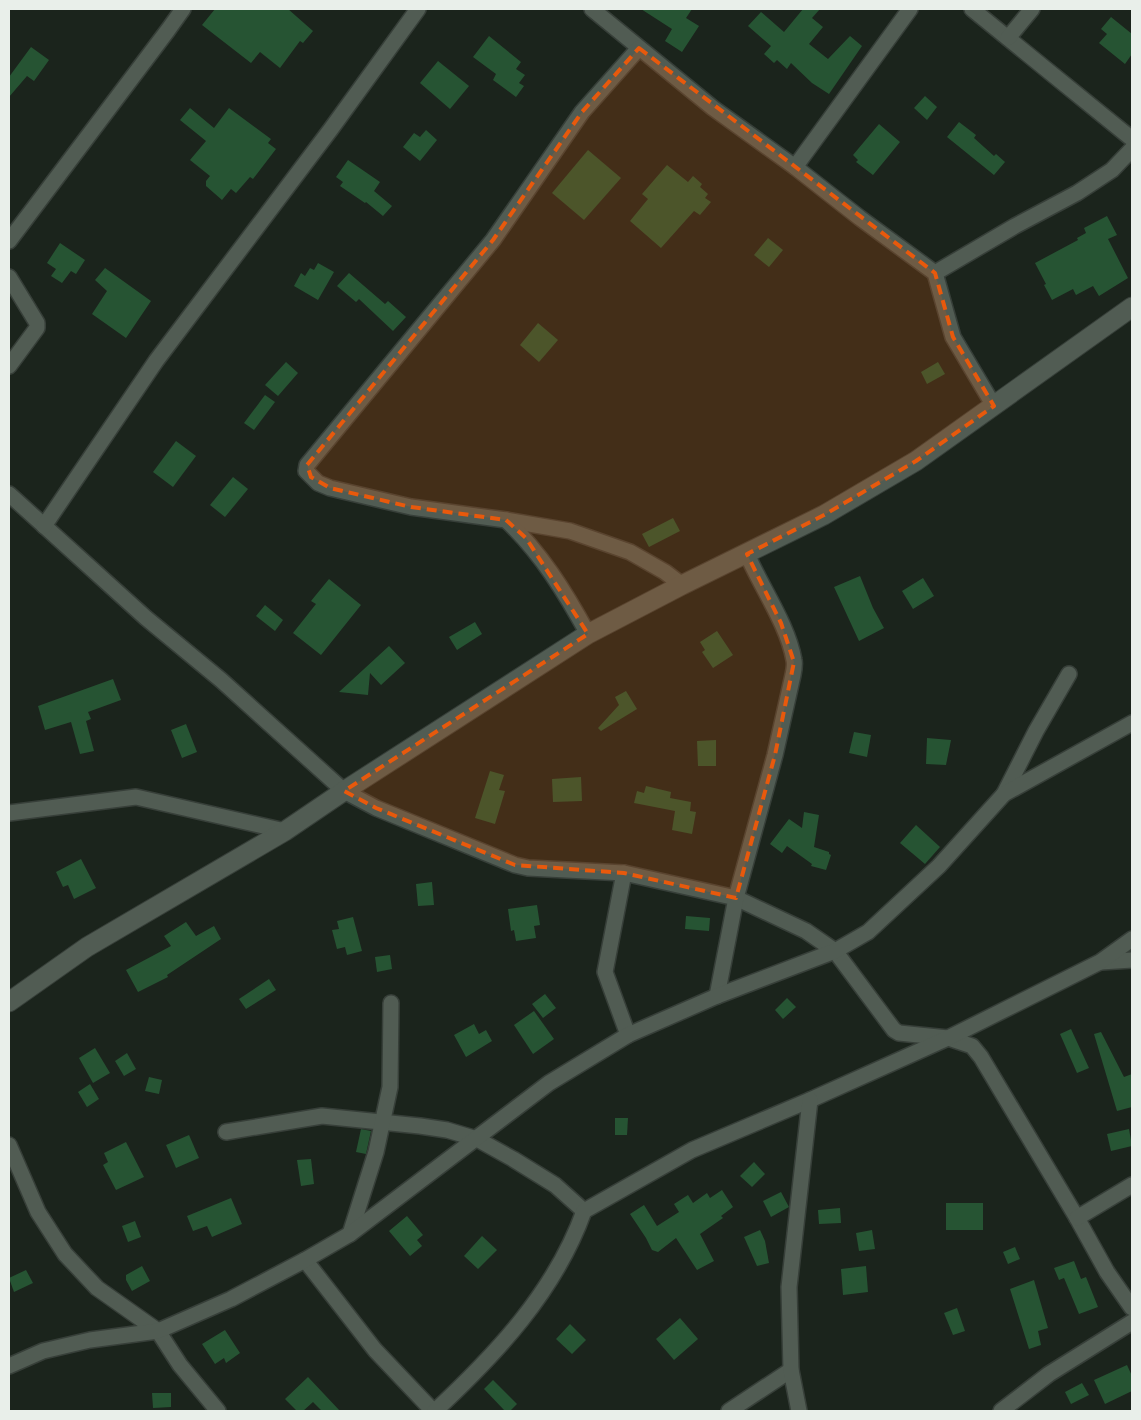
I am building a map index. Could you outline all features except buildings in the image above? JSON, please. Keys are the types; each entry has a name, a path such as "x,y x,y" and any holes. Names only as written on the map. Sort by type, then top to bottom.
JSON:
{"street":[{"path":"9,241 183,9"},
{"path":"44,526 156,361 331,129 418,9"},
{"path":"592,9 713,108 795,167 935,273 953,337 994,406"},
{"path":"795,167 910,9"},
{"path":"972,9 1132,139"},
{"path":"1008,38 1032,9"},
{"path":"639,48 582,112 493,240 307,464 306,471 318,483 330,488 411,507 570,531 630,552 665,572 682,585"},
{"path":"935,273 1015,226 1077,193 1112,170 1132,149"},
{"path":"9,277 38,323 37,328 9,365"},
{"path":"9,1002 87,947 285,831 588,634 824,515 916,461 1132,307"},
{"path":"9,494 146,618 221,680 344,791 376,808 515,865 528,868 624,873 736,898 806,931 834,951 894,1030 899,1033 948,1038 972,1046 1077,1218 1107,1272 1132,1308"},
{"path":"506,520 526,538 554,576 588,634"},
{"path":"717,996 736,898 775,755 793,675 794,662 791,647 781,624 747,554"},
{"path":"9,1366 42,1351 90,1340 158,1331 232,1299 350,1234 549,1083 628,1035 717,996 834,951 868,932 939,866 1004,794 1069,674"},
{"path":"1004,794 1132,723"},
{"path":"9,813 136,797 285,831"},
{"path":"624,873 605,972 628,1035"},
{"path":"305,1260 375,1350 434,1411 480,1368 524,1318 554,1274 577,1232 584,1211 692,1150 948,1038 1100,962 1132,939"},
{"path":"1100,962 1132,960"},
{"path":"350,1234 376,1152 390,1087 391,1003"},
{"path":"799,1411 791,1370 789,1287 810,1100"},
{"path":"226,1132 322,1116 447,1130 477,1139 513,1159 555,1185 584,1211"},
{"path":"9,1145 38,1212 65,1254 97,1288 158,1331 180,1365 218,1411"},
{"path":"1077,1218 1132,1185"},
{"path":"1001,1411 1049,1374 1132,1322"},
{"path":"729,1411 791,1370"}],"highlighted area":[{"path":"639,48 935,273 953,337 994,406 916,461 824,515 747,554 781,623 794,662 775,755 736,898 624,873 515,865 376,808 344,791 588,634 526,538 506,520 411,507 330,488 311,477 307,465 493,240 582,112"}]}
